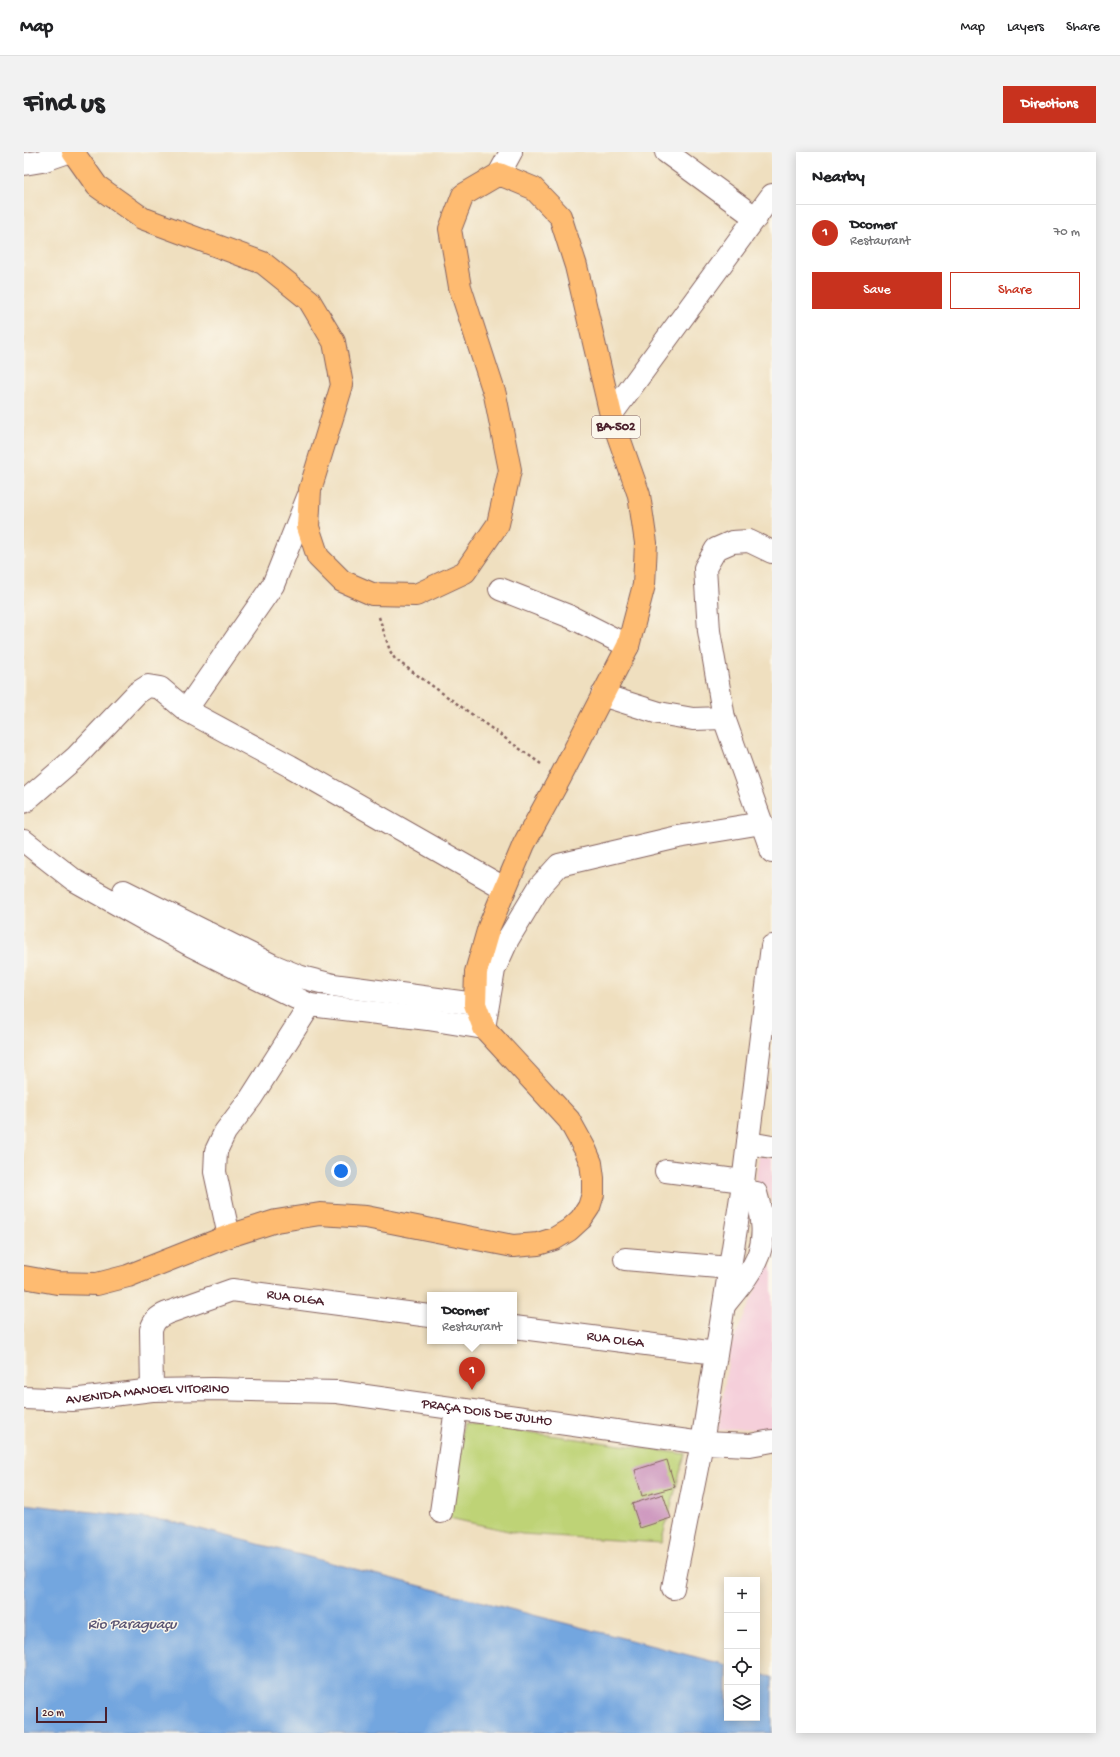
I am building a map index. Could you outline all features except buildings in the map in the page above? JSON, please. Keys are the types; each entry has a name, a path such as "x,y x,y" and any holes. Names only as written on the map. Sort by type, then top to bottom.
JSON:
{"main road":[{"path":"73,152 97,186 142,218 263,263 309,300 334,342 342,385 310,490 308,527 318,557 342,581 372,594 416,595 465,572 498,524 510,470 495,395 460,287 450,229 463,195 500,174"},
{"name":"BA-502","path":"24,1277 57,1283 97,1284 128,1276 229,1236 276,1220 320,1214 366,1217 513,1246 538,1244 554,1239 569,1230 581,1219 589,1207 593,1194 590,1163 585,1148 569,1120 484,1028 475,1004 476,972 489,927 504,888 524,844 628,646 644,585 646,543 639,495 612,415 576,266 560,216 533,188 500,174"}],"street":[{"path":"24,164 42,161 68,152"},
{"path":"500,174 511,152"},
{"path":"666,152 756,218"},
{"path":"612,415 772,195"},
{"path":"186,710 274,585 310,490"},
{"path":"772,552 749,542 732,542 716,549 705,568 709,632 724,718 772,852"},
{"path":"500,589 571,617 628,646"},
{"path":"24,802 76,757 137,693 148,686 160,688 186,710 290,766 504,888"},
{"path":"602,694 659,713 693,719 724,718"},
{"path":"24,841 74,880 192,946 310,1005 428,1019 484,1028 494,970 508,939 540,886 559,865 678,837 762,823"},
{"path":"118,888 272,965 301,977 333,985 475,1004"},
{"path":"673,1588 702,1444 730,1268 748,1143 772,946"},
{"path":"229,1236 215,1172 216,1151 225,1132 251,1098 310,1005"},
{"path":"748,1143 772,1147"},
{"path":"666,1171 742,1186 756,1193 767,1220 768,1240 762,1258 724,1305"},
{"path":"625,1259 730,1268"},
{"name":"RUA OLGA","path":"152,1390 151,1330 153,1322 158,1317 167,1313 232,1290 427,1316"},
{"name":"RUA OLGA","path":"517,1327 716,1353"},
{"name":"AVENIDA MANOEL VITORINO","path":"24,1398 72,1400 152,1390 212,1389 271,1391"},
{"name":"PRAÇA DOIS DE JULHO","path":"271,1391 337,1392 702,1444 750,1445 772,1441"},
{"path":"441,1512 456,1409"}],"path":[{"path":"372,594 390,651 395,659 560,778"}],"shaded area":[{"path":"759,1156 772,1157 772,1204 766,1187 755,1184"},
{"path":"772,1265 772,1429 718,1430 730,1348 765,1268"}],"green space":[{"path":"463,1423 685,1454 661,1543 522,1534 449,1518"}],"water":[{"name":"Rio Paraguaçu","path":"24,1504 169,1521 724,1664 724,1721 760,1721 760,1674 772,1677 772,1733 24,1733"}],"place":[{"name":"Dcomer","path":"472,1390"}]}
